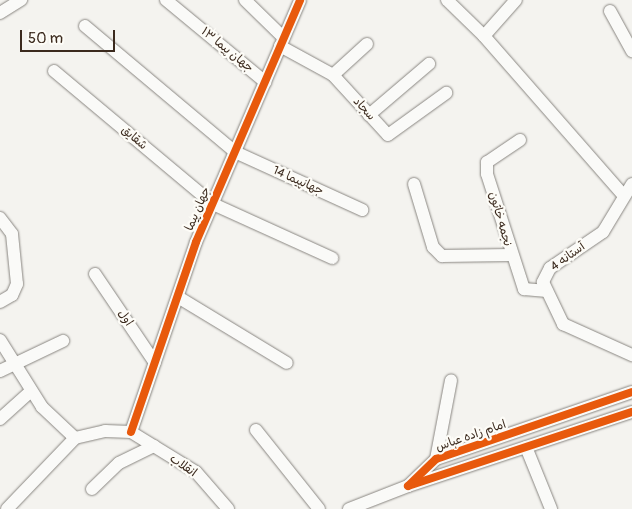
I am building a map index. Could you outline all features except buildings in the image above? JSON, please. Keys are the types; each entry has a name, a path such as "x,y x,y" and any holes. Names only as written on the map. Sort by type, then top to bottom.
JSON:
{"street":[{"path":"0,13 21,0"},
{"name":"جهان پیما ۱۳","path":"166,0 265,82"},
{"name":"سجاد","path":"245,0 282,42 333,75 388,135 446,93"},
{"name":"جهان پیما","path":"131,432 213,204 300,0"},
{"path":"447,0 484,36 623,195"},
{"path":"484,36 516,0"},
{"path":"610,10 632,51"},
{"name":"جهانپیما 14","path":"85,26 235,152 362,210"},
{"path":"333,75 367,44"},
{"path":"369,114 429,64"},
{"name":"شقایق","path":"54,71 213,204 332,258"},
{"name":"نجمه خاتون","path":"520,140 487,162 510,255 524,289 547,292"},
{"path":"414,184 432,247 442,256 510,255"},
{"name":"آستانه 4","path":"547,292 544,282 550,268 603,232 623,195 632,184"},
{"path":"0,218 12,234 17,284 12,294 0,302"},
{"name":"اول","path":"95,274 155,363"},
{"path":"547,292 563,324 632,356"},
{"path":"178,297 287,363"},
{"path":"0,340 31,391 75,438"},
{"path":"0,372 63,341"},
{"path":"436,459 451,380"},
{"path":"0,419 31,391"},
{"name":"امام زاده عباس","path":"408,486 436,459 632,392"},
{"name":"امام زاده عباس","path":"349,509 408,486 632,412"},
{"path":"256,430 320,509"},
{"path":"7,509 75,438 106,431 131,432"},
{"name":"انقلاب","path":"131,432 196,472 228,509"},
{"path":"92,489 119,463 154,446"},
{"path":"526,447 551,509"}],"cycle path":[{"path":"131,432 196,242 300,0"},
{"path":"632,392 436,459 408,486 632,412"}]}
